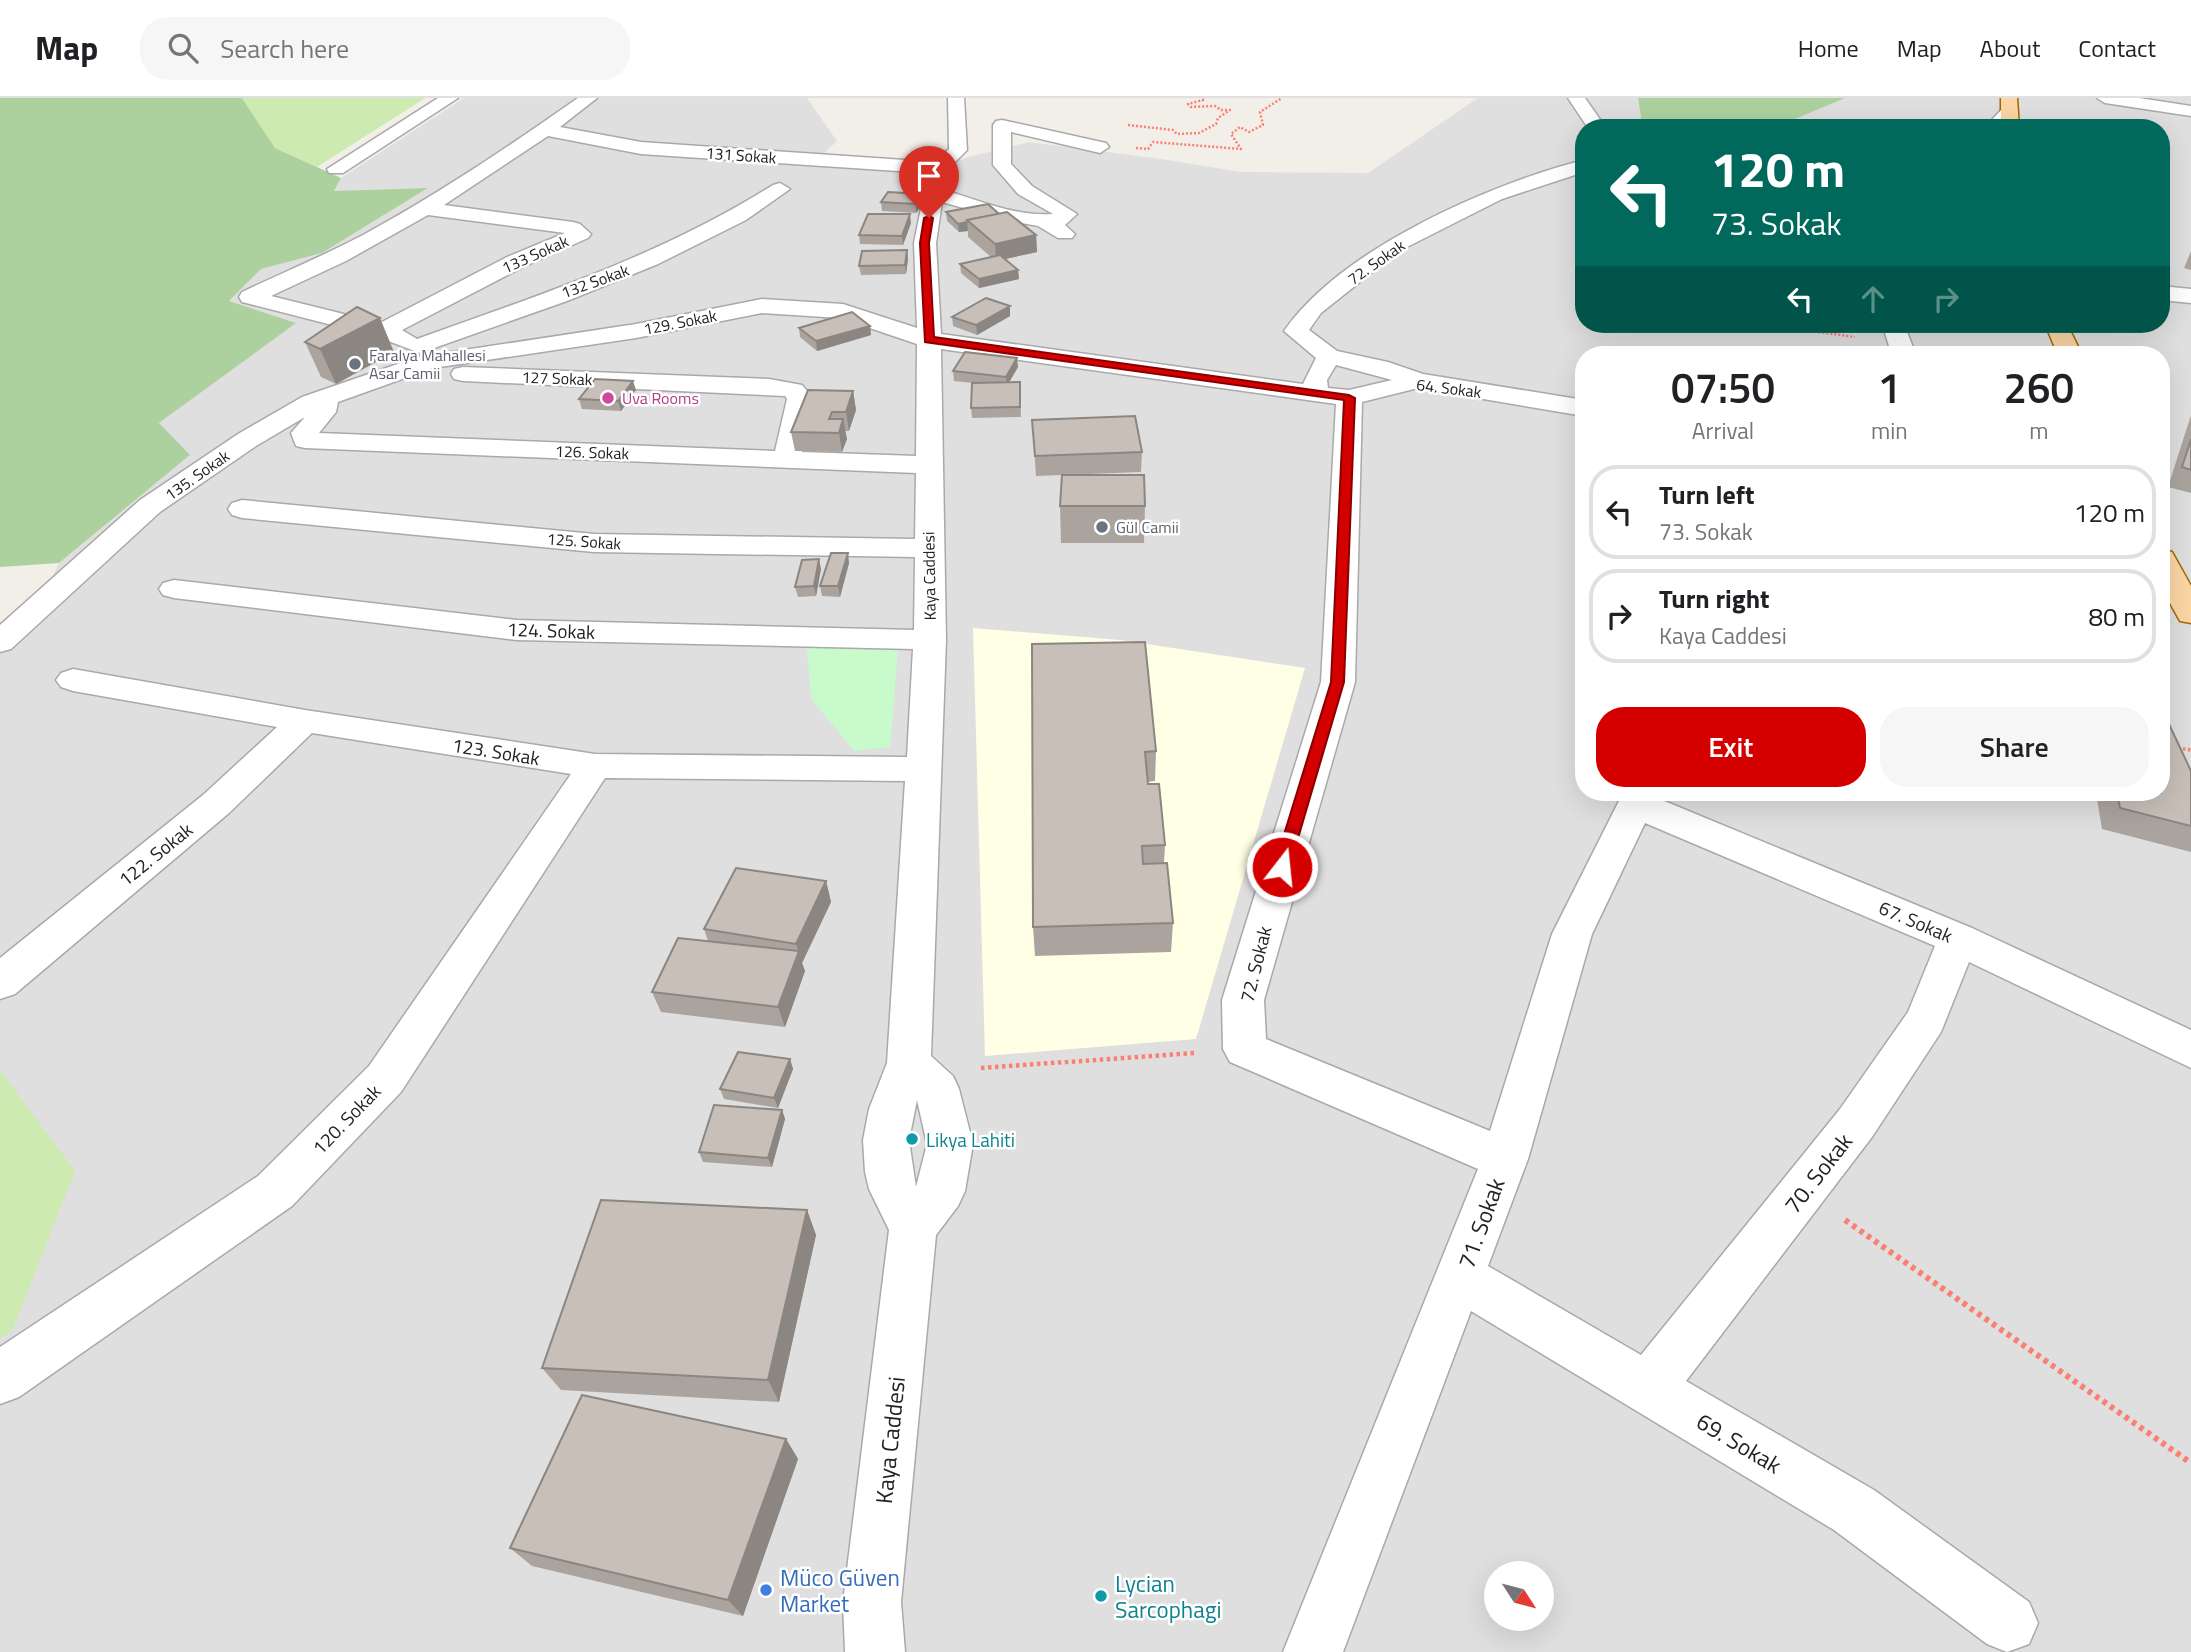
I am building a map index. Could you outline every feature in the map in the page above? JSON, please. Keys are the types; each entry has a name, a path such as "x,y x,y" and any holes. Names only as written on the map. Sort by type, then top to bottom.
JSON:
{"main road":[{"path":"2170,575 2191,614"}],"street":[{"path":"336,169 450,98"},
{"path":"416,360 383,331 250,297 340,255 422,208 545,130 589,98"},
{"name":"Kaya Caddesi","path":"914,1228 893,1190 884,1146 892,1104 909,1063 930,640 929,340 925,243 938,168 958,150 956,98"},
{"path":"1576,98 1591,119"},
{"path":"2105,98 2191,111"},
{"path":"933,193 1013,216 1044,221 1060,220 1067,214 1025,190 1002,165 1002,125 1100,147"},
{"name":"131 Sokak","path":"545,130 641,148 938,168"},
{"name":"72. Sokak","path":"1245,1049 1243,1000 1338,682 1332,396 1315,380 1329,356 1296,331 1313,308 1392,247 1494,195 1575,169"},
{"name":"132 Sokak","path":"416,360 643,263 720,227 780,189"},
{"name":"133 Sokak","path":"383,331 515,261 581,234 573,228 422,208"},
{"path":"1044,221 1072,239"},
{"path":"2170,294 2191,296"},
{"name":"129. Sokak","path":"416,360 636,331 762,306 843,311 929,340 1332,396"},
{"path":"1329,356 1379,367 1418,381"},
{"name":"127 Sokak","path":"416,360 793,390 800,398 787,459"},
{"name":"135. Sokak","path":"0,642 150,506 247,440 311,402 416,360"},
{"name":"64. Sokak","path":"1332,396 1418,381 1575,407"},
{"name":"126. Sokak","path":"326,397 323,412 304,433 305,440 930,465"},
{"name":"125. Sokak","path":"242,509 594,543 928,548"},
{"name":"124. Sokak","path":"174,589 517,630 930,640"},
{"name":"123. Sokak","path":"73,680 305,722 596,766 924,769"},
{"name":"122. Sokak","path":"0,982 216,804 305,722"},
{"name":"120. Sokak","path":"0,1378 275,1191 385,1079 596,766"},
{"name":"71. Sokak","path":"1313,1652 1505,1159 1572,934 1638,801"},
{"name":"67. Sokak","path":"1646,801 1958,939 2191,1050"},
{"name":"70. Sokak","path":"1648,1388 1856,1124 1926,1020 1958,939"},
{"path":"1245,1049 1505,1159"},
{"name":"Kaya Caddesi","path":"875,1652 872,1602 914,1228 940,1191 950,1144 937,1090 909,1063"},
{"name":"69. Sokak","path":"1461,1277 1854,1510 2008,1623"}],"path":[{"path":"1125,122 1129,125 1173,130 1177,134 1199,133 1216,124 1218,118 1230,110 1221,110 1215,106 1191,107 1188,104 1203,100 1201,98"},
{"path":"1100,147 1148,149 1153,142 1241,149 1231,134 1240,127 1249,132 1263,125 1260,112 1282,98"},
{"path":"1831,333 1899,341"},
{"path":"2171,747 2191,750"},
{"path":"979,1068 1245,1049"},
{"path":"1804,1191 2191,1463"}],"shaded area":[{"path":"464,98 807,98 837,141 811,166 945,163 1029,142 1241,172 1368,173 1478,98 2191,98 2191,1652 0,1652 0,642 38,608 59,563 189,456 159,423 295,323 229,301 261,269 322,253 427,189 334,191 341,178"},
{"path":"973,628 1120,640 1305,668 1196,1039 985,1056"}],"green space":[{"path":"0,98 242,98 275,148 341,178 334,191 428,188 322,253 261,269 229,301 296,323 159,423 190,455 59,563 0,567"},
{"path":"242,98 425,98 317,167 275,148"},
{"path":"1638,98 1845,98 1795,119 1641,119"},
{"path":"807,647 898,648 890,747 854,751 811,699"},
{"path":"0,1070 75,1171 13,1329 0,1339"}],"building":[{"path":"888,192 922,194 916,204 881,202"},
{"path":"988,204 999,214 958,224 946,212"},
{"path":"1007,212 1036,235 995,244 967,220"},
{"path":"868,214 910,214 902,236 859,235"},
{"path":"907,250 905,265 859,266 862,251"},
{"path":"1000,255 1018,270 979,279 960,264"},
{"path":"986,298 1010,306 976,325 952,317"},
{"path":"357,307 380,318 320,349 305,342"},
{"path":"852,312 870,326 816,341 799,328"},
{"path":"965,352 1017,358 1006,377 953,371"},
{"path":"595,379 633,381 618,401 579,399"},
{"path":"1020,382 1020,407 971,408 972,383"},
{"path":"808,390 853,391 846,412 832,412 829,419 843,419 839,433 791,432"},
{"path":"1135,416 1142,452 1035,456 1032,420"},
{"path":"2191,439 2191,470 2182,467"},
{"path":"1062,475 1144,475 1145,506 1060,506"},
{"path":"831,553 848,553 838,586 820,586"},
{"path":"819,559 814,586 795,587 802,560"},
{"path":"1145,642 1156,751 1145,752 1148,784 1159,784 1165,845 1142,846 1143,864 1167,863 1173,923 1033,927 1032,644"},
{"path":"2170,726 2191,771 2191,826 2120,808 2119,801 2170,801"},
{"path":"736,868 826,881 796,944 704,929"},
{"path":"678,938 799,951 778,1007 652,992"},
{"path":"738,1052 790,1059 774,1098 720,1089"},
{"path":"714,1105 782,1110 768,1158 699,1152"},
{"path":"601,1200 807,1210 768,1380 542,1368"},
{"path":"582,1395 786,1439 728,1600 510,1548"}],"place":[{"name":"Faralya Mahallesi Asar Camii","path":"355,364"},
{"name":"Uva Rooms","path":"608,398"},
{"name":"Gül Camii","path":"1102,527"},
{"name":"Likya Lahiti","path":"912,1139"},
{"name":"Müco Güven Market","path":"766,1590"},
{"name":"Lycian Sarcophagi","path":"1101,1596"}],"route":[{"path":"929,218 925,243 929,340 1349,398 1338,682 1282,867"}]}
